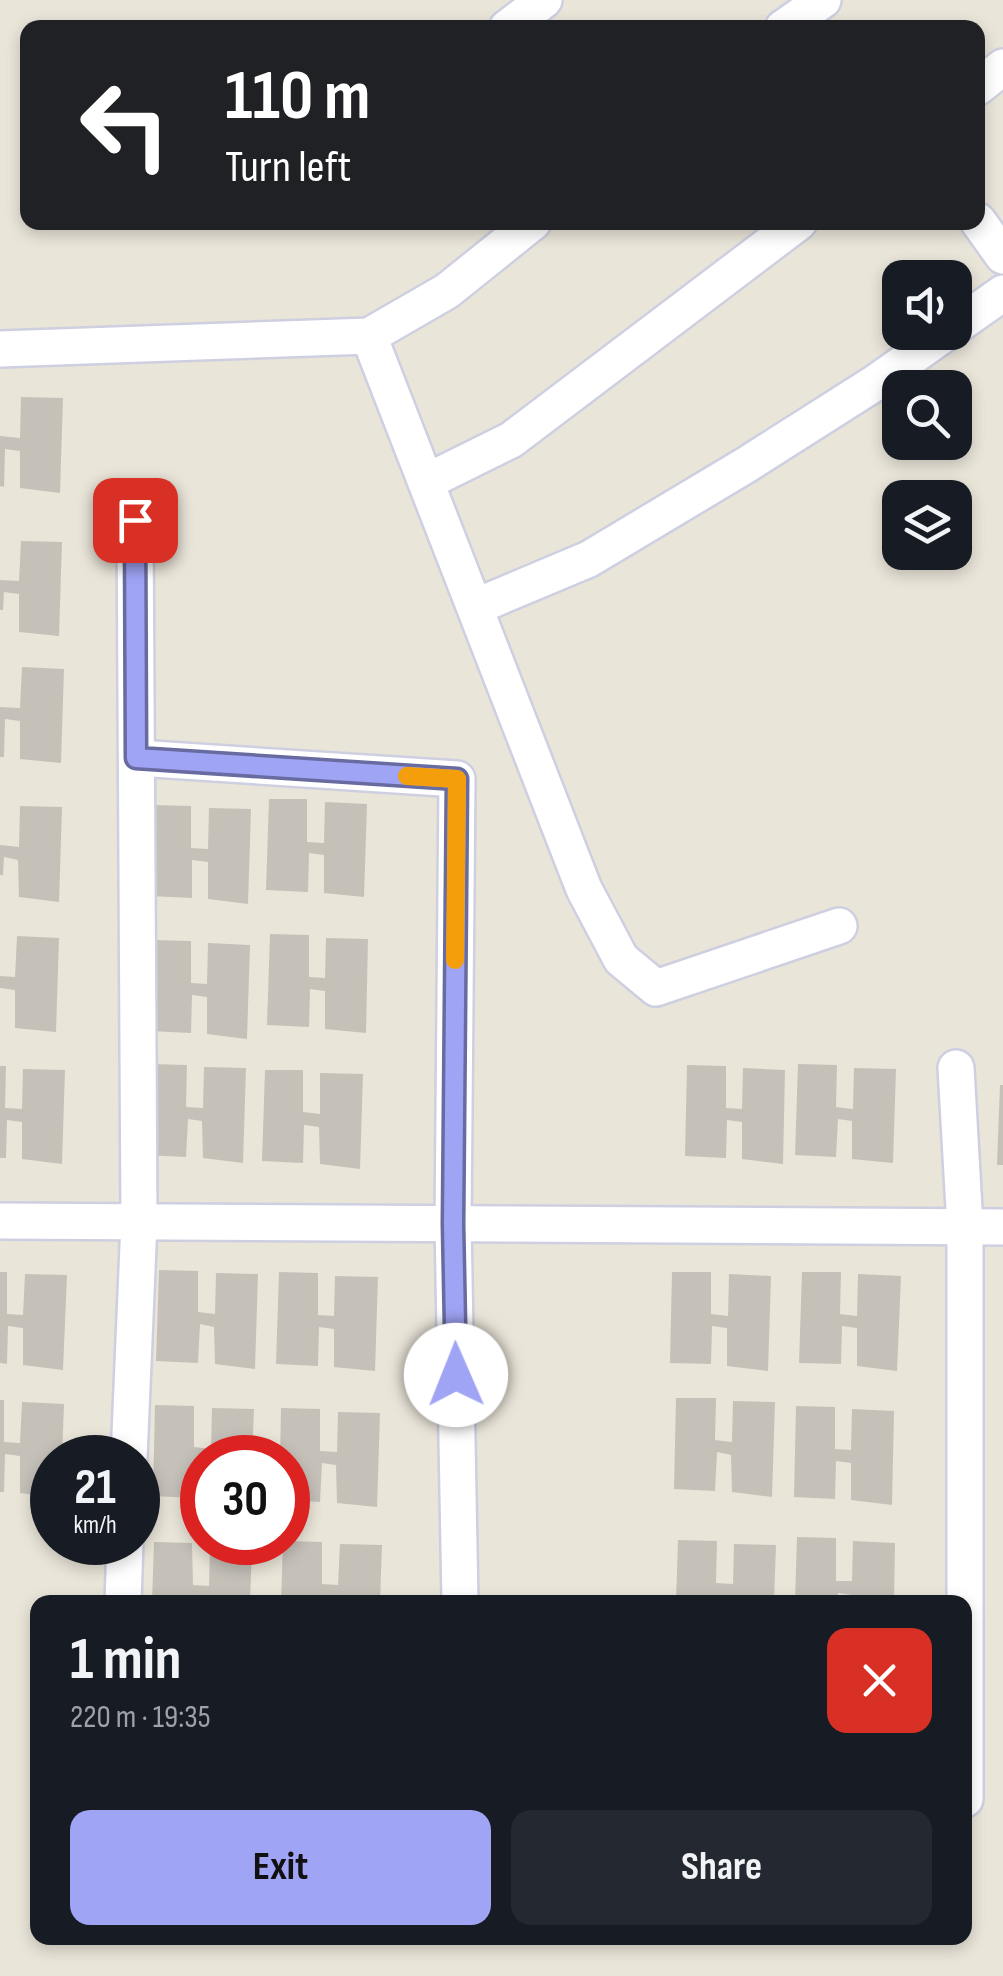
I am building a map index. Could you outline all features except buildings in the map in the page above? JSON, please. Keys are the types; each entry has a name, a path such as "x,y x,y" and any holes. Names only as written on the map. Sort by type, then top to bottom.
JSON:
{"street":[{"path":"518,20 544,0"},
{"path":"794,20 821,0"},
{"path":"0,349 370,336 447,291 523,230"},
{"path":"426,482 512,440 788,230"},
{"path":"985,230 1003,256"},
{"path":"972,315 1003,293"},
{"path":"370,336 584,889 621,960 656,988 840,926"},
{"path":"474,607 589,559 746,465 922,350"},
{"path":"130,1435 138,1222 135,520"},
{"path":"136,758 457,779 453,1224 460,1595"},
{"path":"956,1068 965,1227 965,1595"},
{"path":"0,1221 1003,1227"},
{"path":"123,1595 124,1565"}],"slow traffic":[{"path":"407,776 457,779 455,960"}],"route":[{"path":"135,520 136,758 457,779 453,1224 456,1375"}]}
